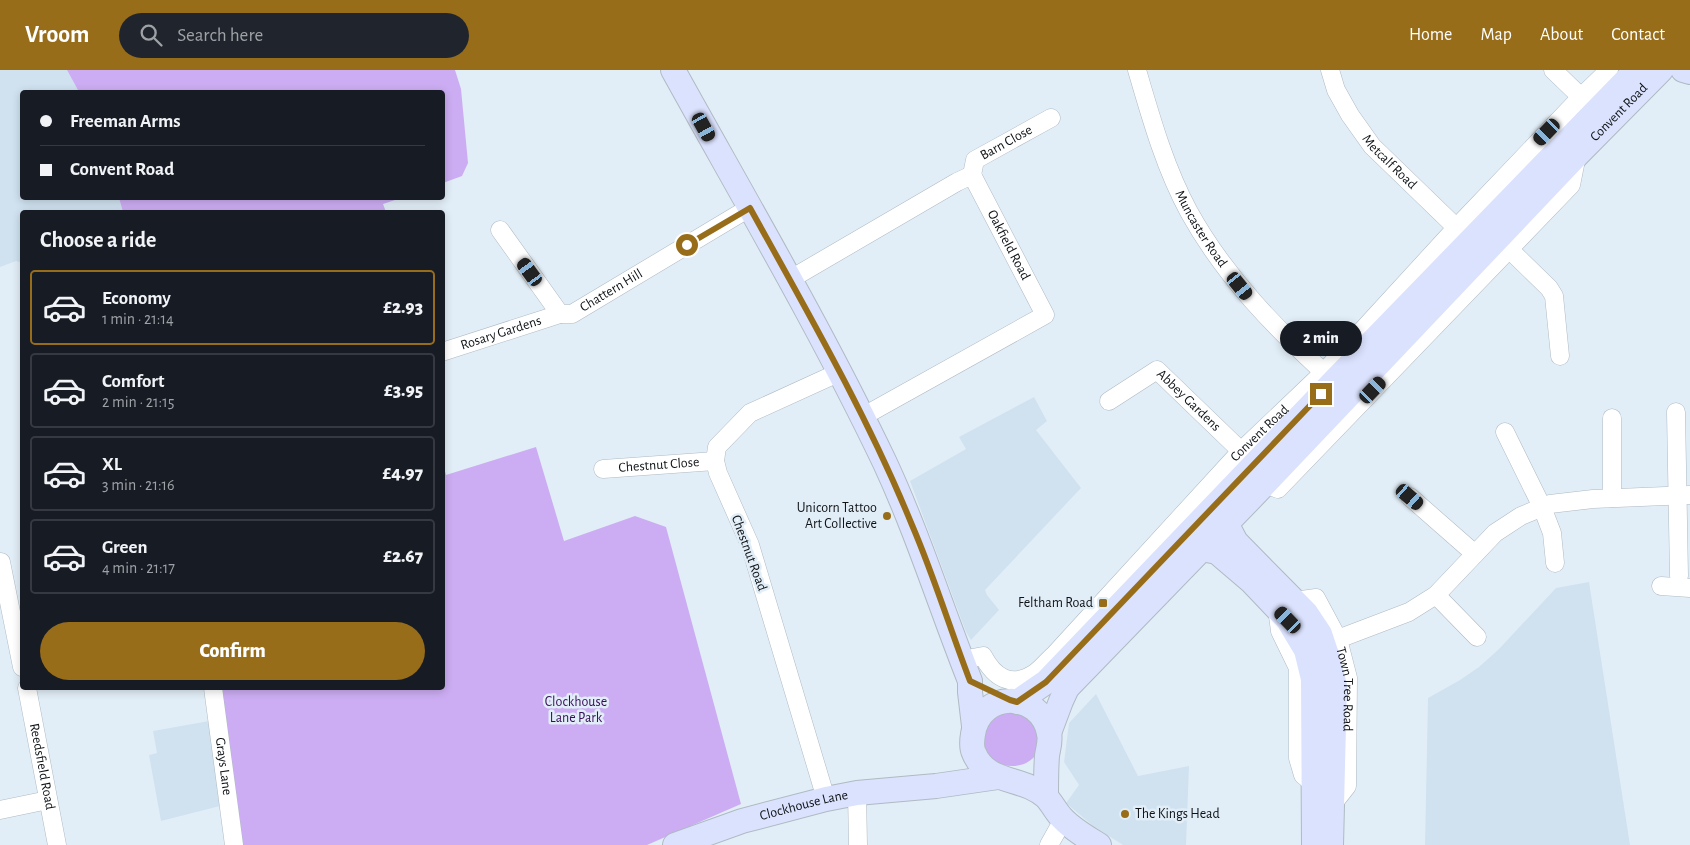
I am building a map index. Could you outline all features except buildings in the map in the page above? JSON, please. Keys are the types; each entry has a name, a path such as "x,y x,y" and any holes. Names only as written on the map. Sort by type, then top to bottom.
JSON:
{"main road":[{"path":"673,70 840,372 913,525 966,670 974,726 973,752 984,769 1030,788 1046,797 1063,820 1081,835 1099,845"},
{"name":"Convent Road","path":"1014,701 1046,682 1203,517 1329,376 1463,234 1636,70"},
{"name":"Convent Road","path":"1049,744 1060,700 1067,688 1265,484 1577,155 1661,70"},
{"path":"1683,70 1690,72"},
{"name":"Town Tree Road","path":"1226,523 1236,542 1285,604 1288,620 1306,650 1313,680 1314,845"},
{"name":"Town Tree Road","path":"1202,549 1217,552 1251,581 1285,604 1306,613 1320,634 1335,686 1331,845"},
{"path":"966,670 1014,701"},
{"path":"974,726 980,716 990,706 1002,702 1014,701 1025,703 1034,708 1045,721 1049,744 1046,797"},
{"path":"1004,778 1018,779 1030,774 1040,766 1049,744"},
{"path":"936,786 961,766 973,752"},
{"name":"Clockhouse Lane","path":"676,845 742,821 826,799 858,793 1004,778"}],"street":[{"name":"Muncaster Road","path":"1137,70 1149,112 1168,165 1189,212 1220,260 1250,298 1329,376"},
{"name":"Metcalf Road","path":"1330,70 1336,90 1350,115 1372,146 1463,234"},
{"path":"1553,70 1581,97"},
{"name":"Convent Road","path":"1463,234 1581,97 1609,70"},
{"name":"Barn Close","path":"972,175 975,160 1050,118"},
{"path":"1265,484 1278,489 1510,250 1571,185 1577,155"},
{"path":"790,280 972,175"},
{"name":"Oakfield Road","path":"862,417 1045,315 972,175"},
{"name":"Chattern Hill","path":"560,314 572,314 750,208"},
{"path":"500,230 560,314"},
{"path":"1510,250 1549,288 1554,296 1560,356"},
{"name":"Rosary Gardens","path":"445,351 560,314"},
{"name":"Abbey Gardens","path":"1109,401 1157,370 1241,451"},
{"path":"715,461 717,447 750,413 840,372"},
{"name":"Convent Road","path":"966,670 983,656 990,669 1002,679 1017,680 1034,674 1055,654 1241,451 1329,376"},
{"path":"1661,586 1685,582 1684,495 1676,412"},
{"path":"1612,418 1612,498"},
{"path":"1505,432 1542,507 1552,533 1555,563"},
{"name":"Chestnut Close","path":"603,469 715,461"},
{"name":"Chestnut Road","path":"715,461 718,473 750,545 826,799"},
{"path":"1338,639 1409,612 1436,595 1496,533 1521,516 1542,507 1550,504 1612,498 1684,495"},
{"path":"1410,497 1475,554"},
{"path":"1,562 3,592 19,628 20,641"},
{"path":"1436,595 1477,637"},
{"name":"Town Tree Road","path":"1285,604 1316,598 1338,639 1348,678 1347,786 1332,805"},
{"name":"Reedsfield Road","path":"26,690 57,845"},
{"name":"Grays Lane","path":"214,690 234,845"},
{"path":"858,793 858,845"},
{"path":"0,810 48,800"},
{"path":"1049,845 1063,820"}],"shaded area":[{"path":"0,70 67,70 78,90 20,90 20,200 120,200 122,210 20,210 20,262 16,261 0,267"},
{"path":"1034,397 1047,421 1036,430 1081,488 985,590 999,610 971,640 966,632 910,481 966,449 959,437"},
{"path":"1589,582 1630,845 1425,845 1428,698 1479,667 1499,649 1556,588"},
{"path":"1096,694 1138,776 1189,766 1186,845 1123,845 1093,826 1066,803 1079,785 1064,762 1069,723"},
{"path":"209,721 220,806 161,821 149,755 157,753 153,731"}],"green space":[{"path":"67,70 455,70 461,89 468,163 462,176 445,182 445,90 78,90"},
{"path":"120,200 395,200 383,204 385,210 122,210"},
{"name":"Clockhouse Lane Park","path":"536,447 564,541 635,516 666,527 741,804 647,845 237,845 217,690 445,690 445,471 446,475"},
{"path":"1019,709 1040,729 1039,749 1027,763 1018,766 1000,764 992,760 986,753 983,741 986,723 990,717"}],"place":[{"name":"Unicorn Tattoo Art Collective","path":"887,516"},
{"name":"Feltham Road","path":"1103,603"},
{"name":"The Kings Head","path":"1125,814"}],"route":[{"path":"687,245 750,208 840,372 885,463 913,525 970,681 1017,702 1046,682 1321,394"}]}
